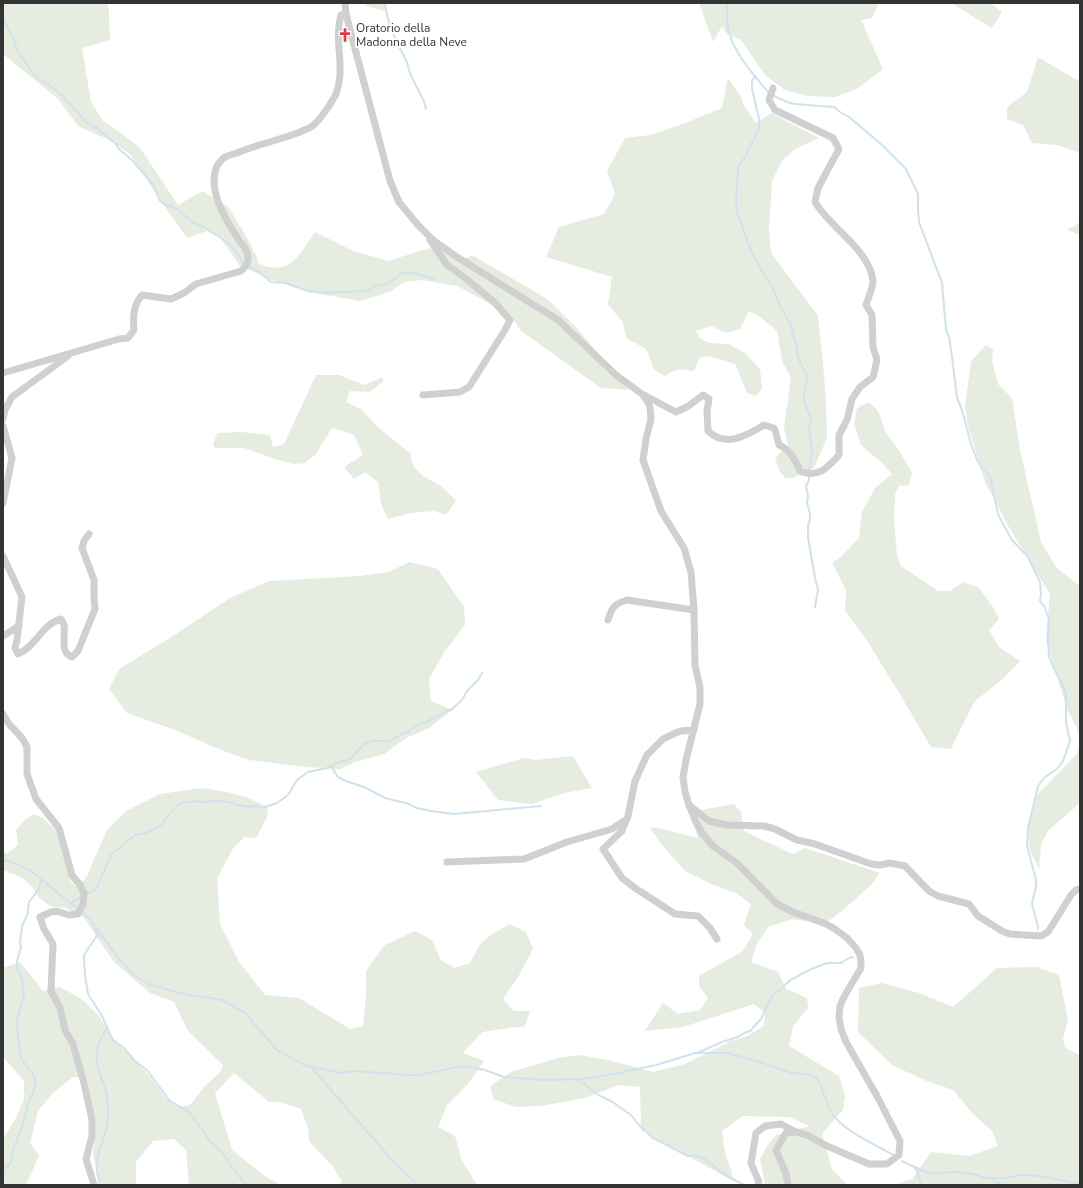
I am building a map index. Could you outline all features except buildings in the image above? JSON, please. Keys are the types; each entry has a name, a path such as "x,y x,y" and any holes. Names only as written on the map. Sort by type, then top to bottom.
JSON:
{"street":[{"path":"345,3 346,12 390,181 399,202 418,226 433,240 457,257 558,320 616,375 642,394 676,412 687,407 703,395 708,399 706,411 708,431 714,437 726,440 739,439 764,425 774,428 779,445 795,458 800,471 807,474 826,469 839,455 839,435 847,420 852,399 860,387 873,377 877,360 873,347 872,315 866,305 873,283 870,266 856,247 820,210 815,202 818,188 838,149 833,138 774,110 770,100 773,88"},
{"path":"3,372 119,339 128,338 134,330 133,315 142,295 171,300 196,284 241,271 245,268 248,261 247,252 217,201 215,176 217,165 225,158 244,150 287,137 312,127 322,116 335,96 340,79 338,24 341,15 346,12"},
{"path":"424,231 448,265 495,303 510,320 469,387 460,392 424,395"},
{"path":"3,419 5,410 12,397 74,353"},
{"path":"642,394 650,407 651,419 643,460 661,511 684,548 691,572 694,610 695,665 700,688 700,704 686,760 683,777 684,792 694,820 702,833 713,846 738,864 777,904 835,929 847,938 856,948 860,955 861,968 840,1006 839,1017 841,1030 846,1042 877,1096 900,1141 899,1155 887,1164 869,1164 781,1124 765,1126 756,1133 751,1163 759,1182 758,1185"},
{"path":"3,426 12,458 3,503"},
{"path":"3,556 22,597 15,648 18,654 24,652 43,631 55,621 61,619 64,625 64,650 72,657 78,651 95,609 94,580 82,548 84,541 89,534"},
{"path":"608,620 611,611 615,606 619,602 627,600 694,610"},
{"path":"3,636 18,626"},
{"path":"3,714 9,724 22,738 27,747 27,774 36,799 60,828 72,875 80,885 84,894 83,904 78,914 69,915 51,912 40,917 44,929 53,944 51,991 60,1008 65,1030 73,1044 84,1083 92,1120 92,1136 86,1159 94,1185"},
{"path":"694,730 680,731 663,739 647,755 635,781 627,819 622,831 604,849 622,878 675,914 698,916 710,928 717,939"},
{"path":"689,805 709,821 726,825 764,826 775,829 797,840 815,844 872,864 880,865 890,863 905,866 929,891 938,896 969,904 978,916 1002,932 1010,934 1041,936 1048,932 1071,896 1076,890 1080,889"},
{"path":"447,862 524,859 567,842 612,829 627,819"},
{"path":"788,1185 786,1174 776,1150 786,1133 796,1132"}],"shaded area":[{"path":"3,3 107,3 109,12 110,40 82,48 91,102 103,121 140,148 178,205 202,191 228,207 242,229 255,253 259,264 279,268 287,265 299,255 315,232 353,251 389,261 419,251 438,247 460,262 472,255 547,299 574,325 629,390 601,388 520,330 510,314 457,286 422,280 404,282 389,292 360,301 310,292 266,278 239,265 220,237 207,231 187,238 131,155 112,141 79,127 59,100 3,54"},
{"path":"366,3 388,3 384,11 366,6"},
{"path":"699,3 879,3 872,18 861,20 883,69 857,89 835,97 807,96 785,90 765,75 741,40 727,34 722,26 713,42"},
{"path":"951,3 990,3 1002,12 992,28"},
{"path":"1038,57 1080,81 1080,153 1057,145 1032,143 1023,125 1007,119 1007,107 1027,92"},
{"path":"728,78 741,97 744,106 756,123 771,113 819,138 795,149 782,161 772,181 769,229 771,253 818,316 826,402 827,438 814,468 793,478 786,478 780,472 775,458 788,445 784,428 791,378 782,361 777,331 759,316 749,311 740,329 726,333 712,326 696,331 701,339 710,343 728,344 745,353 760,369 762,388 756,396 747,393 735,364 709,356 700,357 694,371 678,369 664,376 654,369 646,349 626,338 623,323 608,304 612,277 546,257 559,227 604,214 615,194 607,171 625,138 650,135 722,108"},
{"path":"1080,222 1080,235 1067,230"},
{"path":"986,345 993,349 992,361 998,384 1012,398 1020,450 1041,542 1056,567 1080,585 1080,735 1067,709 1046,640 1050,594 1007,524 985,482 968,426 965,406 971,361"},
{"path":"316,375 339,375 364,385 383,377 383,382 369,392 350,391 346,402 361,409 379,428 411,454 412,461 417,471 442,487 456,501 446,515 434,511 411,513 388,519 381,504 378,482 365,472 354,479 344,467 363,455 354,435 332,428 315,455 305,463 295,464 278,460 244,448 215,448 213,443 218,433 241,432 270,435 273,447 284,444"},
{"path":"869,402 878,411 886,433 898,449 912,473 909,485 899,486 895,494 894,521 897,555 901,566 938,591 950,591 963,582 979,588 993,607 999,619 989,630 999,647 1020,661 1003,679 975,701 951,749 931,747 866,639 845,611 846,590 832,563 841,557 859,538 862,512 875,488 892,474 882,463 861,445 854,424 857,408"},
{"path":"409,562 438,569 464,607 465,625 445,651 429,679 431,701 452,710 429,728 406,738 384,754 358,761 340,769 306,767 249,760 221,750 175,730 127,713 109,689 119,669 173,636 230,598 269,581 360,576 389,572"},
{"path":"1080,742 1080,802 1048,831 1041,845 1039,869 1030,851 1027,828 1036,796 1077,754"},
{"path":"573,756 592,788 564,793 532,804 498,800 476,772 524,758 536,760"},
{"path":"202,788 246,797 268,807 267,817 256,838 244,837 232,850 217,879 220,924 239,962 265,995 299,998 350,1029 363,1026 366,995 366,971 385,945 415,931 432,940 441,960 454,968 470,963 480,944 509,924 526,932 533,949 518,977 503,999 514,1011 530,1011 525,1026 482,1032 463,1053 484,1061 467,1085 447,1105 438,1127 455,1136 462,1161 477,1185 339,1185 342,1182 334,1168 309,1141 308,1128 301,1109 280,1102 269,1102 234,1073 215,1093 232,1150 266,1177 281,1185 189,1185 186,1150 174,1139 153,1141 136,1162 136,1185 100,1185 93,1154 96,1127 87,1078 73,1077 52,1094 38,1111 30,1143 39,1156 26,1185 3,1185 3,1139 17,1116 24,1099 24,1081 3,1057 3,968 20,962 43,991 60,987 82,999 99,1016 113,1039 148,1074 166,1098 181,1107 192,1103 203,1088 221,1071 223,1065 188,1031 174,1002 150,993 114,962 84,918 66,908 50,906 39,898 33,888 23,878 3,870 3,852 7,853 18,845 16,830 26,819 33,814 43,818 59,833 71,882 76,886 86,878 107,830 126,811 160,794"},
{"path":"734,804 741,812 743,830 754,836 793,854 805,848 880,873 872,884 843,910 824,924 792,919 768,927 757,944 751,962 778,972 786,989 807,998 808,1008 793,1026 789,1046 839,1076 845,1096 843,1110 822,1134 832,1169 847,1185 765,1185 760,1159 767,1146 776,1135 810,1126 789,1117 743,1116 722,1131 725,1153 731,1169 733,1181 641,1130 640,1087 619,1085 585,1098 541,1106 516,1107 493,1099 490,1086 511,1072 558,1058 579,1055 608,1060 653,1072 685,1064 731,1041 747,1036 764,1026 765,1013 754,1004 683,1027 645,1031 663,1003 678,1014 700,1010 708,998 699,986 699,976 743,951 753,934 744,925 751,904 736,893 716,886 685,871 662,845 650,828 659,828 698,838 690,812"},
{"path":"1037,967 1059,975 1068,1020 1063,1039 1065,1048 1080,1055 1080,1185 894,1185 912,1179 931,1152 969,1156 998,1146 992,1131 972,1113 953,1090 924,1080 892,1065 858,1032 859,988 882,983 919,993 953,1007 997,968"}],"waterway":[{"path":"385,3 392,32 406,60 409,71 426,109"},
{"path":"727,3 727,25 734,46 744,63 769,93"},
{"path":"3,20 13,38 18,52 35,76 59,92 85,122 96,128 116,144 119,149 133,161 154,186 160,201 167,206 173,207 180,211 192,222 202,226 229,244 238,254 244,265 260,272 271,282 285,283 308,291 326,293 367,291 377,285 388,284 402,273 415,273 434,279"},
{"path":"755,76 752,81 752,89 759,119 759,128 738,169 736,201 737,212 752,253 772,287 780,306 791,325 798,358 806,374 807,378 804,402 811,417 809,431 812,450 809,471"},
{"path":"772,95 794,104 834,107 849,117 881,144 906,169 918,194 919,222 942,283 946,330 951,349 957,398 977,460 983,470 990,477 998,514 1012,540 1028,557 1040,582 1040,601 1044,606 1049,619 1049,656 1066,693 1066,722 1070,741 1063,761 1057,769 1045,777 1038,786 1028,828 1027,846 1036,880 1032,903 1038,929"},
{"path":"809,475 809,480 806,486 808,496 807,503 810,514 808,538 818,590 815,607"},
{"path":"85,895 96,889 111,855 135,835 146,833 161,825 181,802 216,801 250,807 257,806 262,808 277,803 288,795 297,780 308,772 327,768 350,759 364,744 373,741 390,741 418,725 452,709 462,700 467,691 478,680 482,673"},
{"path":"331,766 338,777 346,781 364,787 385,798 431,811 454,814 541,806"},
{"path":"3,860 14,863 31,871 89,918 118,958 135,976 149,984 179,993 222,1000 244,1012 277,1050 304,1065 341,1073 353,1071 409,1075 419,1075 463,1066 485,1070 504,1077 545,1080 582,1079 656,1065 695,1053 727,1053 792,1073 816,1077 835,1118 850,1130 893,1155"},
{"path":"3,1170 11,1162 12,1153 36,1082 21,1056 16,1023 24,996 22,978 17,968 17,961 21,947 20,942 22,926 28,913 29,902 39,889 41,879"},
{"path":"70,903 82,897"},
{"path":"95,928 97,934 96,937 84,955 88,994 102,1016 113,1040 124,1048 135,1061 147,1070 170,1101 188,1111 209,1140 222,1152 236,1173 247,1185"},
{"path":"697,1053 750,1031 761,1019 772,996 789,981 809,970 827,963 841,963 853,957"},
{"path":"100,1185 97,1173 97,1160 107,1128 108,1111 105,1086 98,1067 97,1050 107,1028"},
{"path":"311,1067 391,1159 418,1185"},
{"path":"575,1079 631,1115 653,1138 688,1156 693,1155 702,1157 724,1174 744,1185"},
{"path":"902,1161 928,1173 960,1172 985,1178 1005,1178 1021,1175 1040,1176 1080,1184"},
{"path":"914,1167 917,1171 921,1185"},
{"path":"991,1179 1002,1185"}],"place":[{"name":"Oratorio della Madonna della Neve","path":"345,35"}]}
